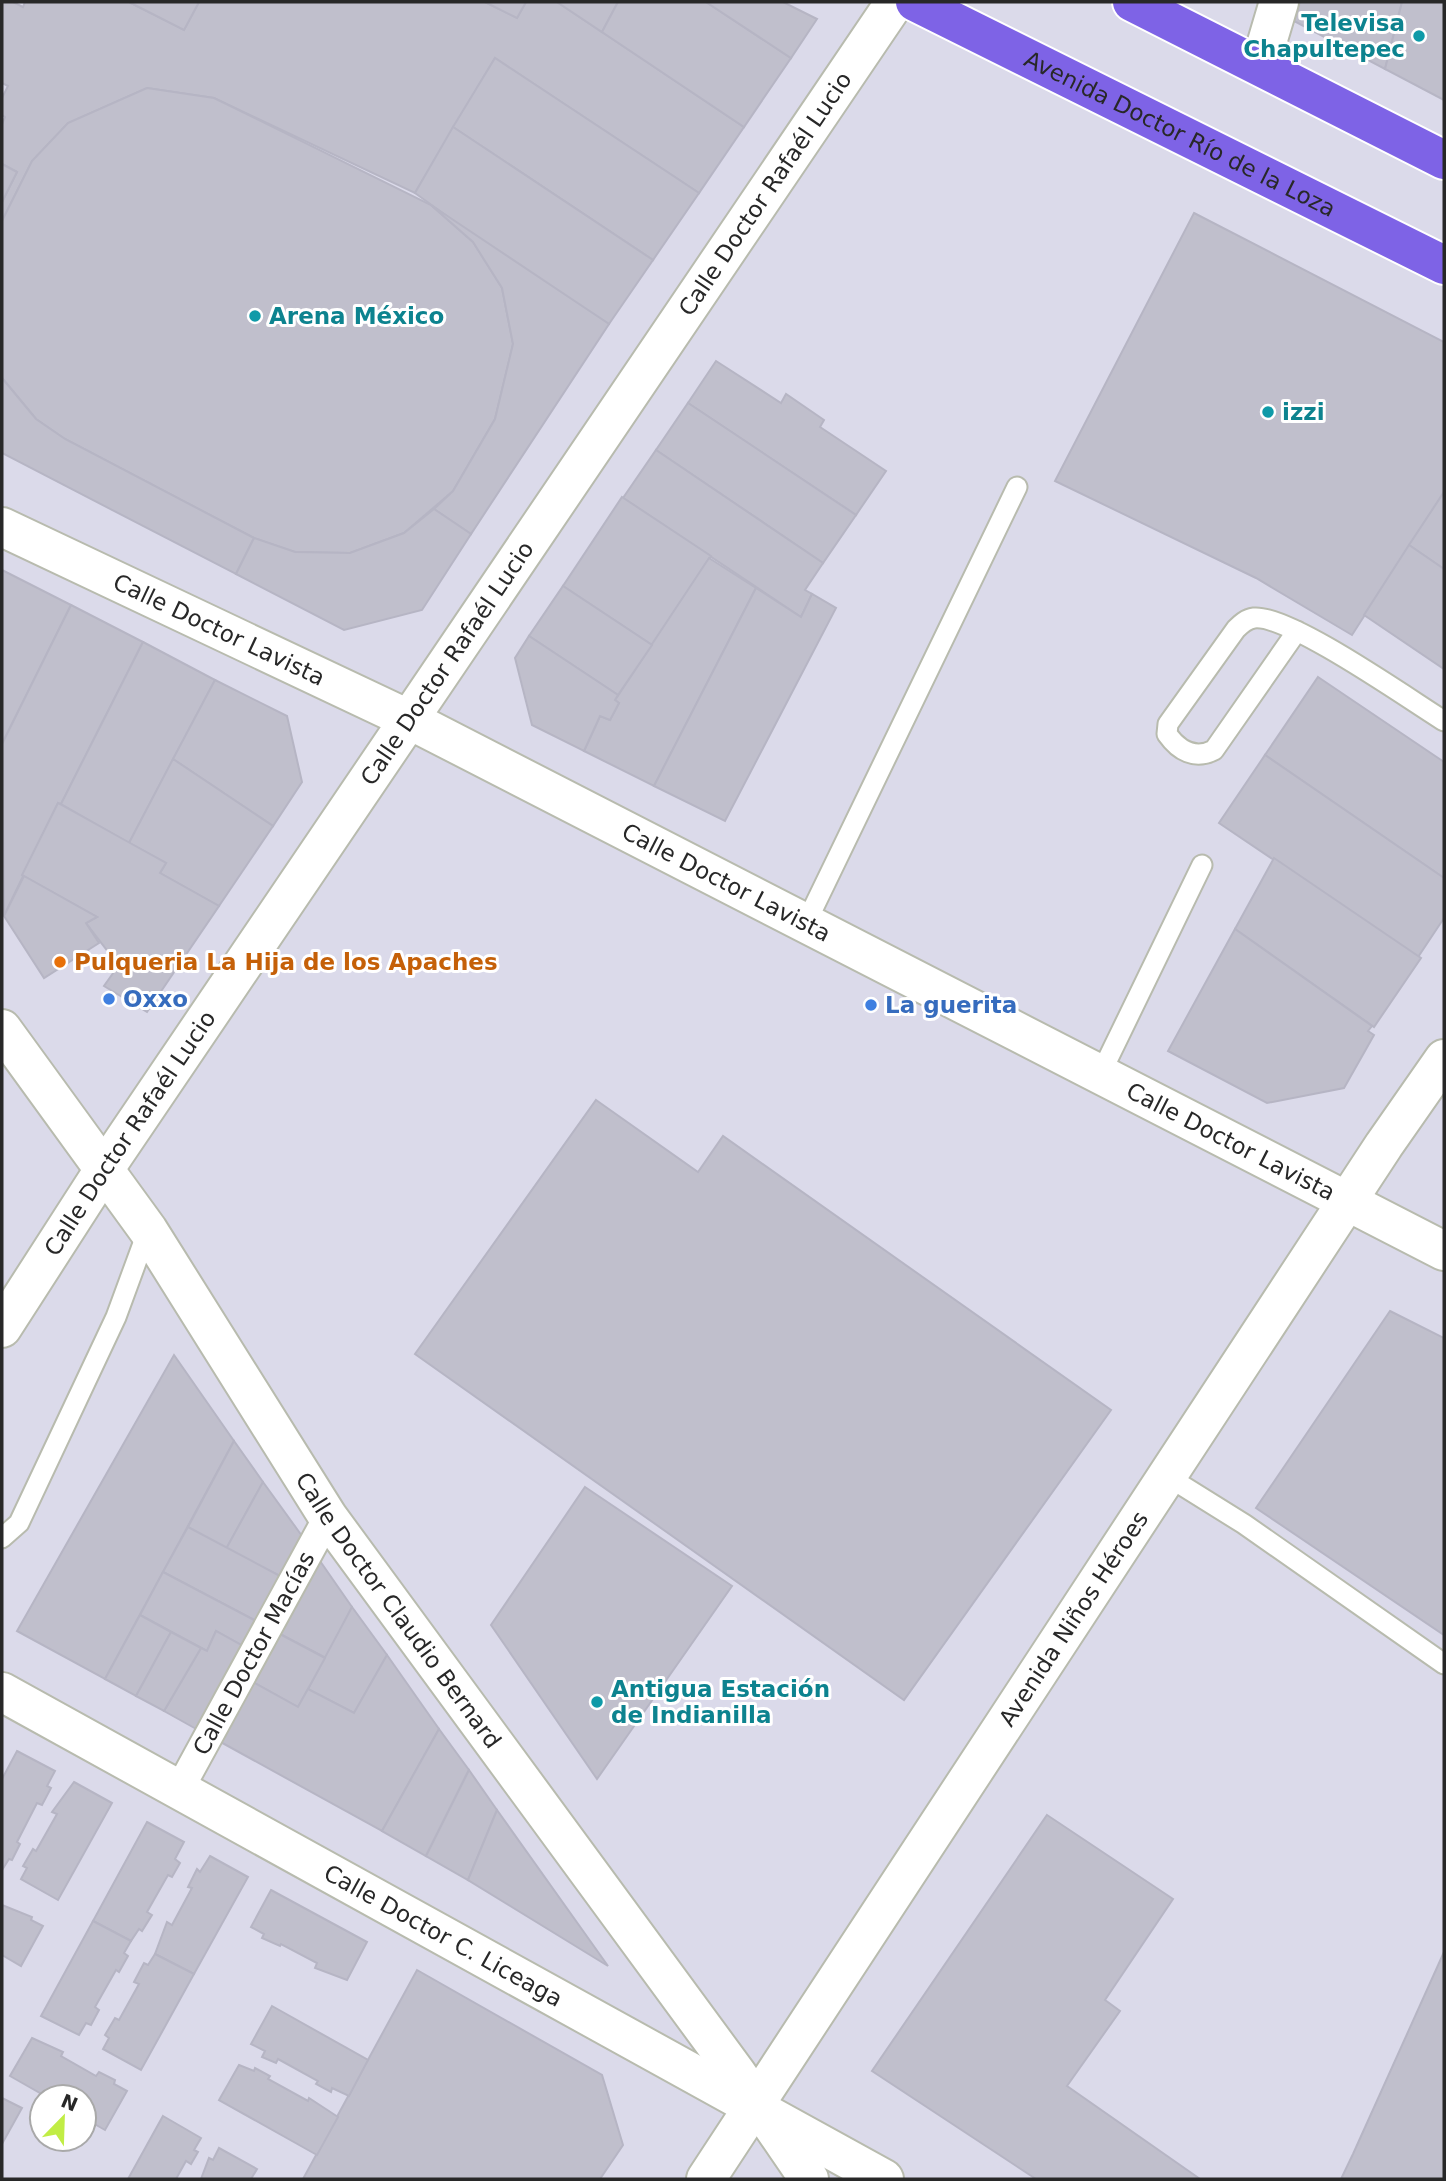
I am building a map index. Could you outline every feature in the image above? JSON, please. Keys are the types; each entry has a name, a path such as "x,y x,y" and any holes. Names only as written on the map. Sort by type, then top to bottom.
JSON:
{"main road":[{"name":"Avenida Doctor Río de la Loza","path":"915,2 1444,265"},
{"path":"1132,2 1444,160"}],"street":[{"name":"Calle Doctor Rafaél Lucio","path":"2,1328 103,1171 895,2"},
{"path":"1260,66 1279,2"},
{"name":"Calle Doctor Lavista","path":"2,527 408,719 1444,1251"},
{"name":"Calle Doctor Claudio Bernard","path":"2,1029 148,1230 328,1517 809,2179"},
{"name":"Avenida Niños Héroes","path":"706,2179 758,2108 1167,1476 1444,1059"},
{"name":"Calle Doctor Macías","path":"179,1790 328,1517"},
{"name":"Calle Doctor C. Liceaga","path":"2,1692 884,2179"}],"lane":[{"path":"806,923 1017,487"},
{"path":"1297,631 1214,750 1203,756 1192,755 1172,741 1167,734 1168,724 1244,621 1267,620 1297,631 1444,721"},
{"path":"1101,1073 1202,865"},
{"path":"2,1538 19,1523 116,1317 148,1230"},
{"path":"1167,1476 1244,1524 1444,1664"}],"building":[{"path":"2,2 13,2 23,7 25,2 129,2 184,30 199,2 485,2 517,18 526,2 557,2 744,127 699,193 495,58 415,193 214,98 147,88 68,123 32,161 2,221 2,202 17,172 2,164 2,124 5,117 2,115 2,98 8,86 2,83"},
{"path":"129,2 199,2 184,30"},
{"path":"485,2 526,2 517,18"},
{"path":"557,2 618,2 602,32"},
{"path":"618,2 706,2 791,58 744,127 602,32"},
{"path":"706,2 783,2 817,19 791,58"},
{"path":"1300,2 1402,2 1385,69 1294,21"},
{"name":"Televisa Chapultepec","path":"1402,2 1444,2 1444,100 1385,69"},
{"path":"495,58 699,193 653,260 453,127"},
{"name":"Arena México","path":"147,88 214,98 431,205 473,242 502,288 513,344 495,419 453,491 404,533 350,553 295,552 254,538 65,439 36,419 2,378 2,221 32,161 68,123"},
{"path":"453,127 653,260 609,324 491,248 415,193"},
{"path":"2,164 17,172 2,202"},
{"path":"431,205 609,324 471,534 434,509 453,491 495,419 513,344 502,288 473,242"},
{"name":"izzi","path":"1194,213 1444,342 1444,492 1352,635 1256,578 1055,481"},
{"path":"716,361 781,403 786,394 824,420 820,427 886,471 856,515 688,403"},
{"path":"2,378 36,419 65,439 254,538 236,574 2,453"},
{"path":"688,403 856,515 823,563 656,450"},
{"path":"656,450 823,563 805,590 812,594 801,617 623,498"},
{"path":"1444,492 1444,569 1409,545"},
{"path":"622,497 711,556 652,645 563,586"},
{"path":"434,509 471,534 422,610 344,630 236,574 254,538 295,552 350,553 404,533"},
{"path":"1409,545 1444,569 1444,669 1364,615"},
{"path":"709,558 756,588 654,786 584,751 600,716 610,720 619,703 615,700"},
{"path":"2,570 71,605 2,744"},
{"path":"563,586 652,645 618,695 529,636"},
{"path":"756,588 801,617 812,594 836,608 725,821 654,786"},
{"path":"71,605 143,642 61,804 58,803 4,916 2,744"},
{"path":"529,636 618,695 615,700 619,703 610,720 600,716 584,751 532,725 515,658"},
{"path":"143,642 215,680 129,843 61,804"},
{"path":"1318,677 1444,762 1444,878 1265,755"},
{"path":"215,680 287,716 302,782 273,826 173,759"},
{"path":"1265,755 1444,878 1444,918 1418,957 1219,823"},
{"path":"173,759 273,826 219,906 160,873 166,863 129,843"},
{"path":"58,803 166,863 160,873 219,906 147,1012 104,986 116,969 110,959 112,957 86,923 97,917 22,875"},
{"path":"1274,858 1421,958 1374,1027 1235,929"},
{"path":"24,876 97,917 86,923 99,943 44,978 4,916"},
{"path":"1235,929 1372,1026 1368,1031 1374,1035 1344,1088 1267,1103 1168,1051"},
{"path":"596,1100 698,1172 723,1136 1111,1410 904,1700 415,1354"},
{"path":"1390,1311 1444,1338 1444,1635 1256,1508"},
{"path":"174,1355 234,1441 105,1679 17,1631"},
{"path":"234,1441 263,1482 226,1549 188,1527"},
{"path":"263,1482 302,1536 280,1576 226,1549"},
{"name":"Antigua Estación de Indianilla","path":"585,1487 732,1586 597,1779 491,1625"},
{"path":"188,1527 280,1576 256,1621 163,1572"},
{"path":"320,1561 352,1607 326,1658 278,1633"},
{"path":"163,1572 256,1621 243,1646 216,1631 207,1651 140,1615"},
{"path":"352,1607 387,1655 354,1713 308,1689"},
{"path":"140,1615 171,1632 136,1696 105,1679"},
{"path":"216,1631 243,1646 198,1730 164,1711 201,1648 207,1651"},
{"path":"171,1632 201,1648 164,1711 136,1696"},
{"path":"278,1633 325,1658 298,1707 251,1681"},
{"path":"387,1655 439,1729 382,1831 217,1740 251,1681 298,1707 308,1689 354,1713"},
{"path":"439,1729 469,1770 426,1856 382,1831"},
{"path":"17,1751 55,1771 47,1786 51,1788 42,1805 37,1803 17,1842 20,1844 12,1860 9,1859 2,1870 2,1779"},
{"path":"469,1770 497,1810 468,1880 426,1856"},
{"path":"74,1782 112,1803 58,1900 21,1879 27,1868 23,1866 33,1849 36,1851 57,1814 52,1812"},
{"path":"497,1810 608,1966 468,1880"},
{"path":"1047,1815 1173,1899 1105,2000 1120,2011 1067,2086 1200,2179 1036,2179 872,2071"},
{"path":"147,1822 184,1842 175,1859 180,1863 172,1877 168,1875 147,1912 152,1915 142,1931 139,1929 131,1941 93,1921"},
{"path":"210,1856 248,1877 194,1974 155,1954 167,1922 172,1925 192,1888 188,1887 197,1869 200,1872"},
{"path":"271,1890 367,1942 347,1980 315,1968 317,1963 281,1944 280,1946 262,1938 264,1934 251,1927"},
{"path":"2,1905 32,1917 31,1920 43,1926 21,1966 2,1955"},
{"path":"93,1921 131,1941 124,1953 128,1956 119,1972 116,1970 95,2007 99,2010 91,2025 86,2023 79,2035 41,2016"},
{"path":"1444,1952 1444,2179 1341,2179 1353,2154"},
{"path":"155,1954 194,1974 141,2070 103,2049 109,2038 105,2035 115,2018 119,2020 139,1984 134,1982 144,1963 148,1965"},
{"path":"417,1970 602,2075 623,2145 600,2179 303,2179"},
{"path":"272,2006 368,2060 349,2096 332,2088 331,2092 316,2084 318,2081 278,2059 276,2063 262,2057 265,2051 251,2044"},
{"path":"32,2038 63,2052 61,2056 96,2076 99,2072 115,2080 114,2084 127,2091 105,2130 98,2126 98,2083 28,2083 28,2086 10,2076"},
{"path":"239,2065 254,2071 255,2068 270,2076 268,2079 308,2101 309,2098 338,2117 317,2155 219,2100"},
{"path":"2,2098 22,2108 2,2144"},
{"path":"163,2116 201,2138 194,2150 198,2152 191,2164 186,2161 176,2179 128,2179"},
{"path":"219,2148 257,2169 251,2179 201,2179 209,2158 213,2160"}],"place":[{"name":"Televisa Chapultepec","path":"1419,36"},
{"name":"Arena México","path":"255,316"},
{"name":"izzi","path":"1268,412"},
{"name":"Pulqueria La Hija de los Apaches","path":"60,962"},
{"name":"Oxxo","path":"109,999"},
{"name":"La guerita","path":"871,1005"},
{"name":"Antigua Estación de Indianilla","path":"597,1702"}]}
